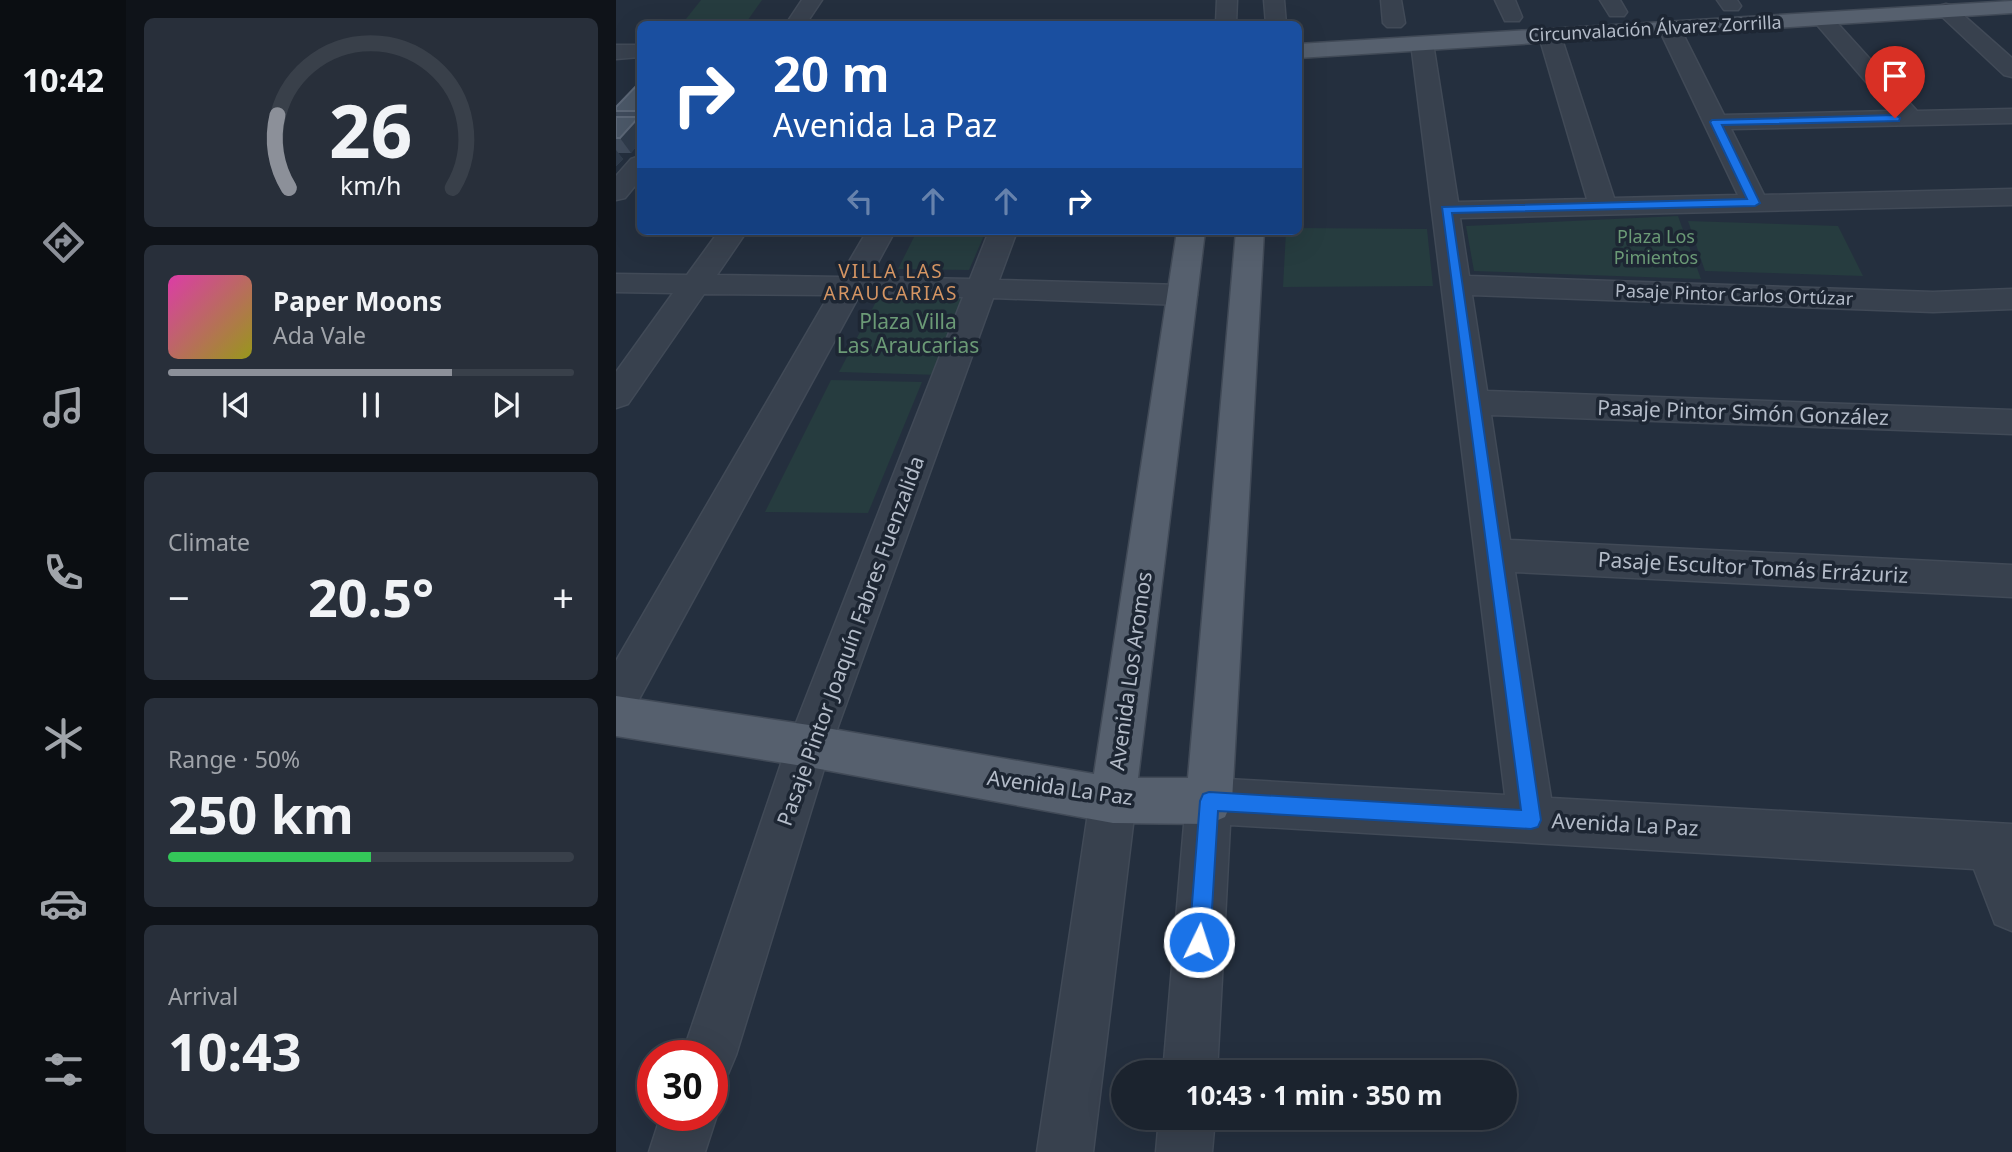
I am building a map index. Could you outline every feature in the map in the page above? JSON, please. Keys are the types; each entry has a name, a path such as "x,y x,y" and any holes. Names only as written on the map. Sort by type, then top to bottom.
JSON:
{"main road":[{"name":"Circunvalación Álvarez Zorrilla","path":"1485,19 1508,9 1729,3 1816,9 1946,10 2012,7"},
{"name":"Circunvalación Álvarez Zorrilla","path":"1302,50 1421,32 1550,36 1670,29 1816,9"},
{"name":"Circunvalación Álvarez Zorrilla","path":"1367,25 1394,23 1421,32"},
{"name":"Avenida Los Aromos","path":"1113,800 1190,235"},
{"path":"1209,801 1250,235"},
{"name":"Avenida La Paz","path":"616,716 810,746 1113,800 1209,801"}],"street":[{"path":"798,21 811,0"},
{"path":"1227,0 1227,21"},
{"path":"1274,0 1276,21"},
{"path":"1391,0 1394,23"},
{"path":"1816,9 1909,118"},
{"path":"1946,10 2012,70"},
{"path":"1670,29 1755,203"},
{"path":"1421,32 1531,820"},
{"path":"1550,36 1603,206"},
{"path":"616,52 637,51"},
{"path":"1715,122 2012,116"},
{"path":"616,192 637,168"},
{"path":"1446,210 2012,197"},
{"path":"616,396 730,235"},
{"path":"616,700 879,235"},
{"name":"Pasaje Pintor Joaquín Fabres Fuenzalida","path":"714,1040 810,746 1002,235"},
{"path":"616,282 982,288 1182,295"},
{"name":"Pasaje Pintor Carlos Ortúzar","path":"1457,285 1919,302 2012,299"},
{"name":"Pasaje Pintor Simón González","path":"1473,402 2012,422"},
{"name":"Pasaje Escultor Tomás Errázuriz","path":"1495,555 2012,581"},
{"name":"Avenida Los Aromos","path":"1065,1152 1113,800"},
{"path":"1191,1060 1209,801"},
{"name":"Avenida La Paz","path":"1209,801 2001,848"},
{"path":"2001,848 2012,907"},
{"path":"1184,1152 1186,1130"},
{"path":"677,1152 684,1131"}],"green space":[{"path":"701,0 762,0 747,21 684,21"},
{"name":"Plaza Los Pimientos","path":"1678,216 1701,279 1474,271 1466,226"},
{"path":"1688,221 1838,226 1863,276 1705,271"},
{"path":"1302,228 1427,229 1433,286 1283,287 1286,235 1302,235"},
{"name":"Plaza Villa Las Araucarias","path":"915,235 984,235 969,270 898,269"},
{"name":"Plaza Villa Las Araucarias","path":"880,294 973,296 939,375 839,372"},
{"path":"831,380 922,382 868,513 765,512"}],"building":[{"path":"637,85 637,111 616,111 616,107"},
{"path":"616,117 637,117 620,138 616,138"}],"district":[{"name":"VILLA LAS ARAUCARIAS","path":"891,282"}],"route":[{"path":"1199,942 1209,801 1531,820 1446,210 1755,203 1715,122 1895,118"}]}
